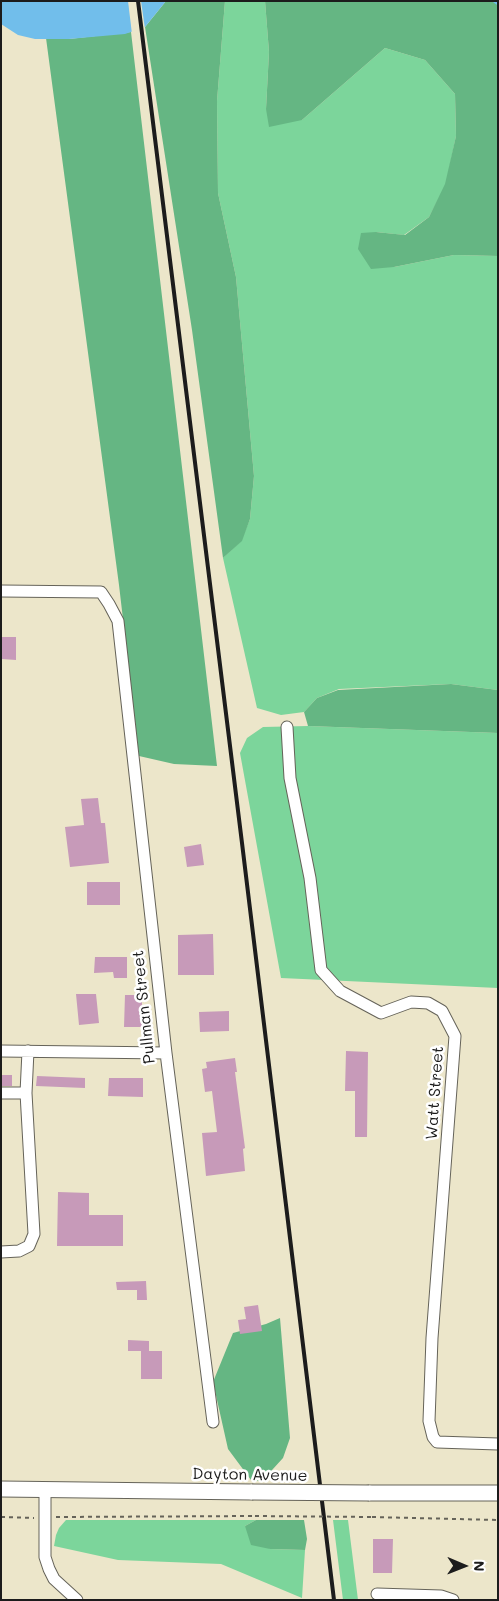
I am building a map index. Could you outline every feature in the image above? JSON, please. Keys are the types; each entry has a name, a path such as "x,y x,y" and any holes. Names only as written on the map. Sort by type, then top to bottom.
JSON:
{"main road":[{"name":"Dayton Avenue","path":"1,1489 498,1493"}],"street":[{"name":"Pullman Street","path":"1,591 100,592 118,621 166,1053 213,1422"},
{"name":"Watt Street","path":"287,727 290,778 310,878 321,970 340,991 381,1012 411,1002 428,1003 442,1011 455,1036 432,1338 430,1421 433,1437 437,1442 498,1444"},
{"path":"1,1050 166,1053"},
{"path":"1,1252 19,1251 29,1246 34,1234 26,1093 28,1051"},
{"path":"1,1093 26,1093"},
{"path":"45,1489 45,1557 48,1569 54,1579 78,1600"},
{"path":"377,1594 441,1596 453,1600"}],"path":[{"path":"1,1518 256,1516 498,1520"}],"green space":[{"path":"166,1 225,1 217,101 218,193 236,277 254,476 250,519 242,541 223,558 192,330 145,27"},
{"path":"225,1 265,1 269,52 266,109 302,120 385,48 425,60 455,94 456,136 446,184 429,217 404,235 376,232 394,267 454,255 498,256 498,690 451,684 339,689 317,698 304,712 281,715 257,708 223,558 241,541 250,519 254,476 236,277 218,193 217,101"},
{"path":"265,1 498,1 498,256 454,255 394,267 371,269 358,249 361,233 376,232 405,235 429,217 445,184 456,136 455,94 425,60 385,48 302,120 269,127 266,109 269,52"},
{"path":"131,32 217,766 174,764 139,756 119,585 46,38 69,39"},
{"path":"451,684 498,690 498,733 308,726 304,712 317,698 338,690"},
{"path":"308,726 498,733 498,988 281,978 240,753 247,738 263,727"},
{"path":"280,1318 290,1438 283,1458 262,1481 251,1480 228,1449 213,1382 233,1333"},
{"path":"66,1520 256,1520 245,1526 270,1549 305,1550 302,1598 221,1564 118,1560 54,1546 59,1528"},
{"path":"256,1520 304,1520 307,1539 305,1550 270,1549 251,1545 245,1526"},
{"path":"333,1520 348,1520 358,1600 343,1600"}],"water":[{"path":"1,1 166,1 145,27 125,34 69,39 35,39 18,35 1,24"}],"pier":[{"path":"128,1 141,1 145,29 132,34"}],"building":[{"path":"2,637 16,637 16,660 2,659"},
{"path":"98,798 101,823 105,823 109,863 70,867 65,827 84,825 81,799"},
{"path":"201,844 204,865 187,867 184,847"},
{"path":"87,882 120,882 120,905 87,905"},
{"path":"213,934 214,975 178,975 178,935"},
{"path":"95,957 127,957 127,978 114,978 113,972 94,973"},
{"path":"76,994 96,994 99,1023 79,1025"},
{"path":"125,995 142,995 142,1027 124,1027"},
{"path":"229,1011 229,1031 200,1032 199,1012"},
{"path":"346,1051 368,1052 367,1137 355,1137 355,1091 345,1091"},
{"path":"235,1058 237,1072 235,1072 245,1148 243,1149 245,1171 206,1176 202,1133 217,1132 212,1091 205,1092 202,1069 207,1068 206,1062"},
{"path":"1,1075 12,1075 12,1086 1,1086"},
{"path":"37,1076 85,1078 85,1088 36,1086"},
{"path":"109,1078 143,1078 143,1097 108,1096"},
{"path":"58,1192 89,1193 89,1215 123,1215 123,1246 57,1246"},
{"path":"146,1281 147,1300 137,1300 137,1290 117,1290 116,1282"},
{"path":"258,1305 262,1331 240,1334 238,1320 246,1319 244,1307"},
{"path":"128,1340 149,1341 149,1351 128,1351"},
{"path":"141,1351 162,1351 162,1379 141,1379"},
{"path":"373,1539 393,1539 392,1573 373,1573"}],"railway":[{"path":"138,1 334,1600"}]}
